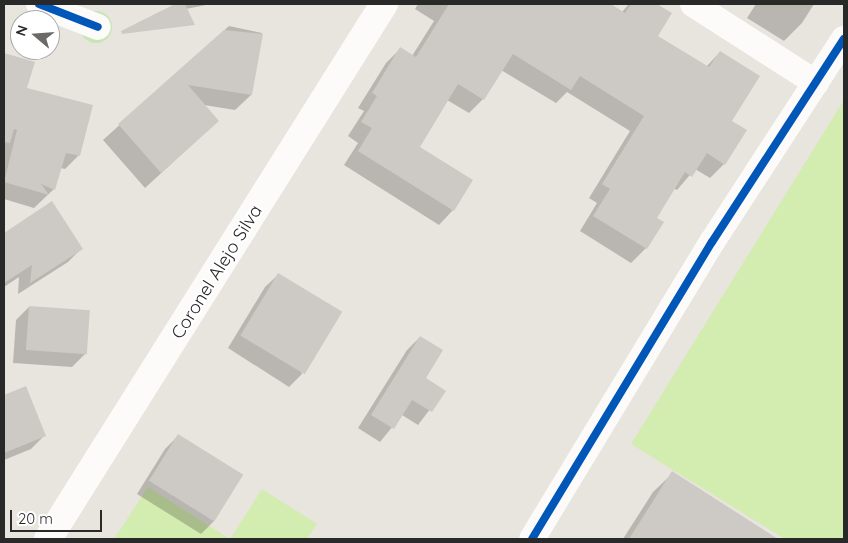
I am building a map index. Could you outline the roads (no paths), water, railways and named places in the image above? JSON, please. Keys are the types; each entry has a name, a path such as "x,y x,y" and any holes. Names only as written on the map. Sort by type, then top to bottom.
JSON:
{"main road":[{"name":"Coronel Alejo Silva","path":"48,539 384,4"}],"street":[{"path":"39,4 98,27"},
{"path":"693,4 816,83"},
{"path":"532,539 712,242 844,38"}]}
